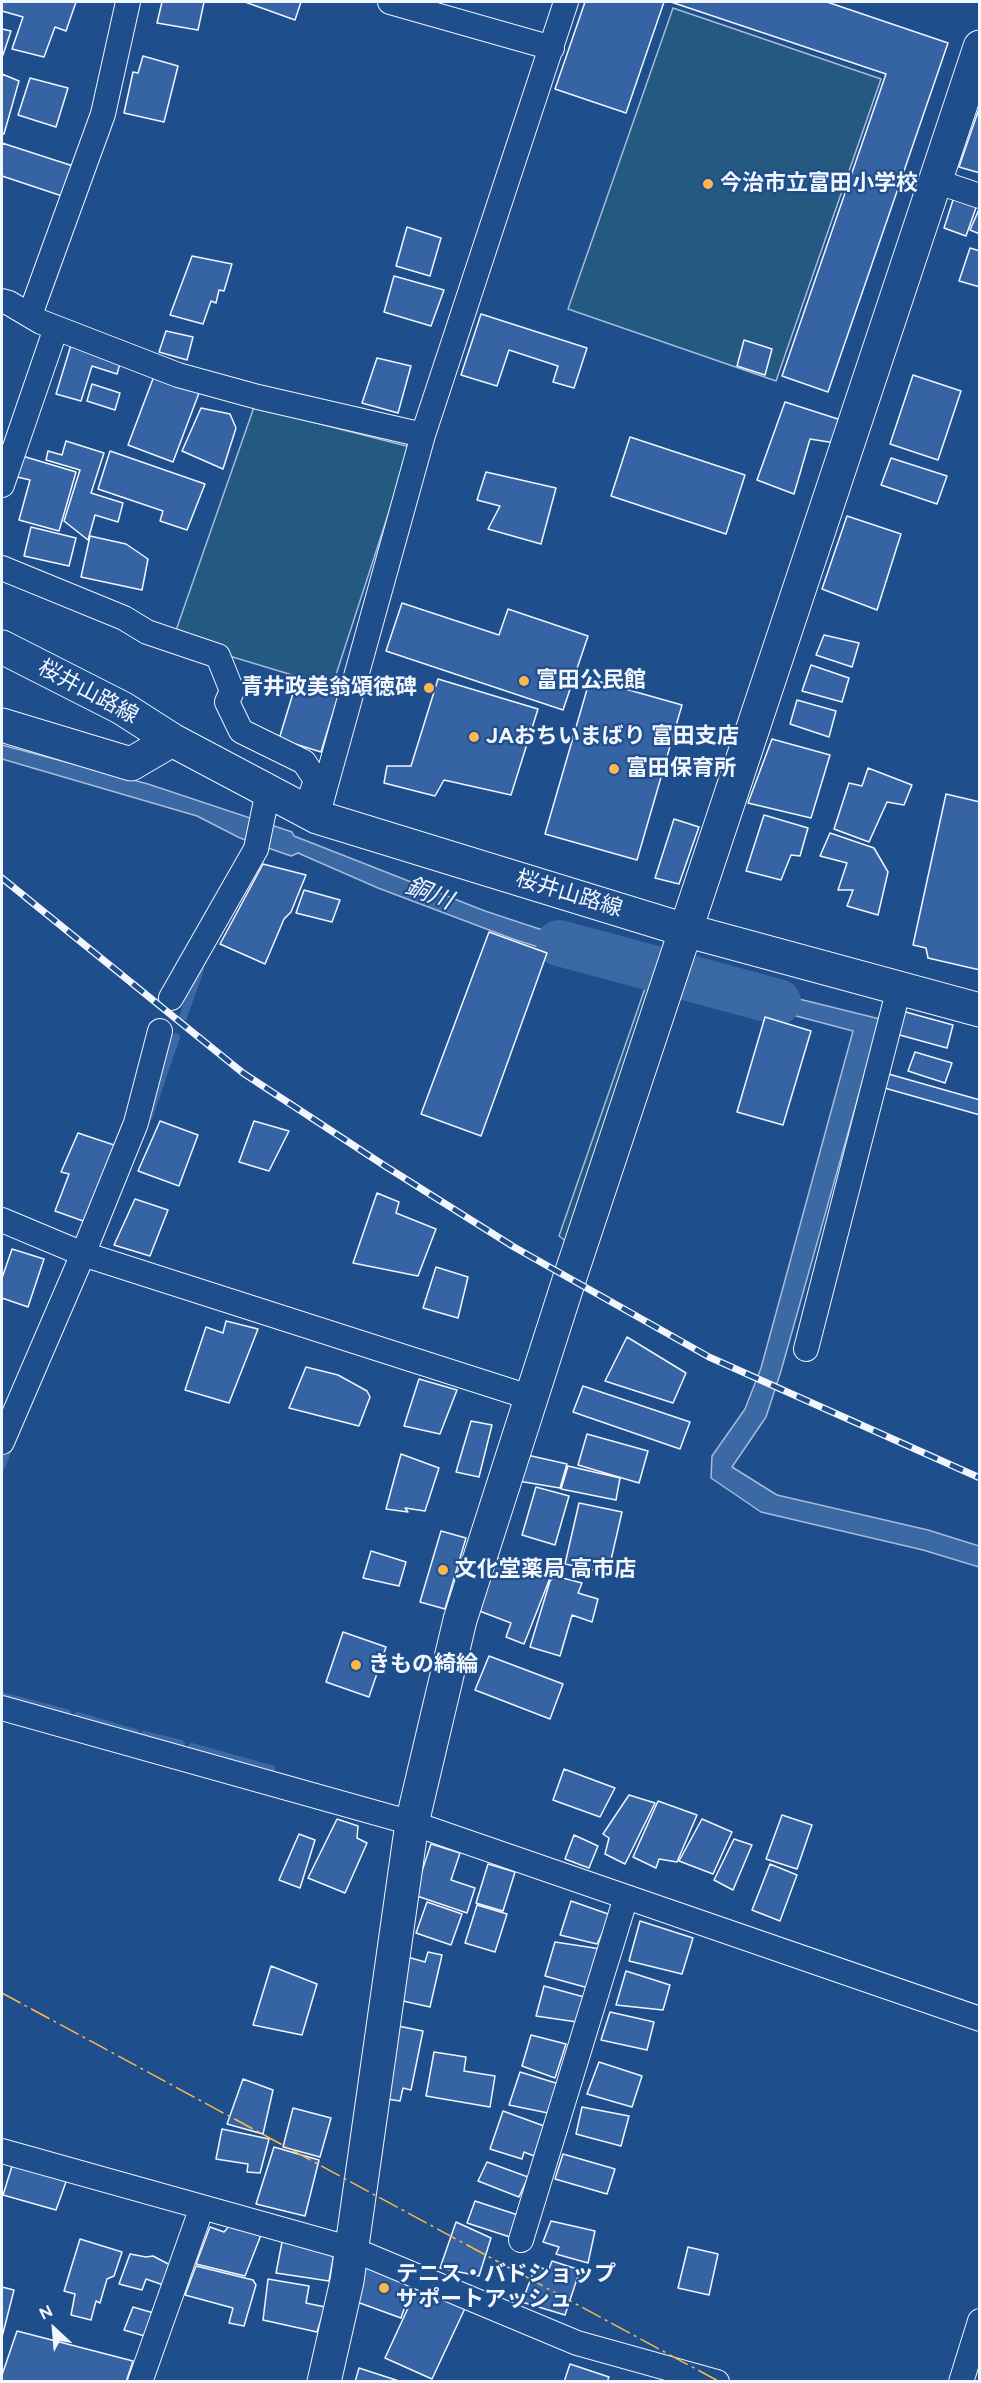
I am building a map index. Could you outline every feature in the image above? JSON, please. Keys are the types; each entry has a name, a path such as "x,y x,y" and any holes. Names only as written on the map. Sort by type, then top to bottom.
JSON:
{"street":[{"path":"30,315 103,114 128,2"},
{"path":"390,2 552,48"},
{"path":"312,814 423,435 566,2"},
{"path":"324,2382 347,2281 412,1823 460,1620 685,930 980,47"},
{"path":"935,181 980,196"},
{"path":"2,301 56,328 178,375 258,397 423,435"},
{"path":"2,484 56,328"},
{"path":"2,568 124,618 147,632 218,656 232,691 227,702 241,731 304,762 316,780 312,814"},
{"name":"桜井山路線","path":"2,647 122,708 172,740 312,814 685,930 980,1010"},
{"name":"桜井山路線","path":"2,725 130,764 172,740"},
{"path":"171,998 256,849 268,792"},
{"path":"806,1349 899,988"},
{"path":"2,1442 83,1254 136,1123 160,1031"},
{"path":"2,1220 83,1254 532,1398"},
{"path":"2,1708 412,1823 980,2019"},
{"path":"520,2240 626,1897"},
{"path":"2,2151 352,2248 577,2343 717,2382"},
{"path":"140,2382 202,2207"},
{"path":"961,2382 980,2321"}],"shaded area":[{"path":"673,8 881,79 776,381 568,309"},
{"path":"254,407 410,447 332,687 173,639"},
{"path":"650,974 666,978 575,1248 559,1236"}],"water":[{"path":"2,745 148,784 292,832 294,836 485,911 621,956 616,972 513,939 378,888 298,853 291,856 240,838 197,816 2,759"},
{"path":"718,979 880,1019 766,1417 732,1467 777,1495 928,1530 979,1546 979,1567 923,1550 761,1512 711,1478 712,1456 745,1409 761,1368 853,1031 713,994"}],"building":[{"path":"2,2 76,2 66,31 55,27 44,57 12,49 23,17 2,11"},
{"path":"162,2 204,2 198,30 157,23"},
{"path":"245,2 301,2 295,20"},
{"path":"585,2 664,2 626,113 555,89"},
{"path":"671,2 827,2 948,43 828,392 782,376 886,74"},
{"path":"2,29 11,31 3,55 2,55"},
{"path":"143,56 178,66 164,122 124,113 133,72 138,73"},
{"path":"2,74 19,81 4,134 2,133"},
{"path":"30,78 68,88 56,127 18,115"},
{"path":"980,106 980,173 959,167"},
{"path":"2,143 73,166 62,196 2,176"},
{"path":"953,200 978,202 966,236 944,228"},
{"path":"980,207 980,234 970,230"},
{"path":"407,227 441,238 430,276 396,266"},
{"path":"970,248 980,251 980,287 959,281"},
{"path":"192,256 232,264 224,291 219,290 216,303 211,301 203,324 170,315"},
{"path":"394,276 444,290 431,326 384,312"},
{"path":"481,314 587,348 574,388 553,382 558,366 509,350 497,386 461,375"},
{"path":"166,331 193,337 187,360 159,352"},
{"path":"744,340 772,349 765,375 737,366"},
{"path":"71,345 121,360 117,374 92,366 81,401 56,394"},
{"path":"377,358 411,366 398,413 362,403"},
{"path":"913,375 961,391 938,460 890,444"},
{"path":"154,376 199,393 173,462 128,445"},
{"path":"92,384 120,393 115,410 87,401"},
{"path":"785,402 841,420 835,443 810,439 794,494 757,480"},
{"path":"201,408 230,414 236,428 223,469 182,451"},
{"path":"630,437 745,475 726,534 611,496"},
{"path":"66,441 104,453 91,493 123,503 118,522 95,515 88,540 64,521 80,470 46,460 48,451 62,455"},
{"path":"110,451 205,484 187,530 160,521 163,511 98,489"},
{"path":"19,455 76,472 59,531 19,520 30,480 13,476"},
{"path":"891,458 947,476 937,504 881,485"},
{"path":"486,472 556,488 541,544 488,529 500,506 477,500"},
{"path":"847,516 901,534 877,610 822,589"},
{"path":"31,527 76,538 69,566 24,556"},
{"path":"90,536 126,544 148,559 142,590 81,577"},
{"name":"富田公民館","path":"402,603 499,635 508,609 588,636 563,710 386,651"},
{"path":"824,635 859,643 852,667 816,655"},
{"path":"811,665 849,678 842,702 802,691"},
{"path":"298,677 340,690 321,752 279,739"},
{"name":"JAおちいまばり 富田支店","path":"438,679 538,709 511,795 444,780 435,796 384,783 387,766 411,766"},
{"name":"富田保育所","path":"590,679 682,705 637,860 545,834"},
{"path":"797,700 836,711 829,737 790,724"},
{"path":"772,739 830,755 811,818 748,803"},
{"path":"868,768 912,785 904,805 887,802 869,842 834,829 849,783 862,786"},
{"path":"946,794 980,802 980,970 928,958 926,948 913,945"},
{"path":"764,815 808,828 800,856 791,855 781,880 746,871"},
{"path":"674,819 699,827 679,884 655,878"},
{"path":"830,833 874,848 888,872 878,915 847,906 853,890 838,890 847,863 820,856"},
{"path":"263,864 306,875 291,912 284,919 265,964 220,944"},
{"path":"304,890 340,900 332,922 296,913"},
{"path":"489,932 547,953 481,1136 421,1114"},
{"path":"902,1011 953,1025 947,1048 896,1034"},
{"path":"765,1017 811,1031 783,1125 737,1112"},
{"path":"915,1052 952,1063 945,1083 908,1071"},
{"path":"885,1073 980,1100 980,1115 881,1087"},
{"path":"160,1121 198,1135 179,1186 138,1171"},
{"path":"254,1121 289,1131 269,1171 239,1162"},
{"path":"78,1133 117,1146 86,1222 55,1211 69,1174 61,1172"},
{"path":"377,1193 399,1202 396,1213 436,1229 418,1276 353,1263"},
{"path":"135,1199 168,1210 150,1256 114,1245"},
{"path":"12,1249 44,1259 28,1307 2,1298 2,1278"},
{"path":"436,1267 468,1277 458,1318 423,1308"},
{"path":"226,1321 258,1329 229,1403 185,1390 206,1327 223,1333"},
{"path":"627,1337 686,1373 673,1403 605,1381"},
{"path":"306,1367 338,1375 367,1391 370,1397 359,1426 289,1408"},
{"path":"419,1379 457,1390 440,1434 404,1426"},
{"path":"583,1386 690,1422 680,1449 573,1412"},
{"path":"471,1421 492,1425 479,1477 456,1472"},
{"path":"587,1434 648,1451 639,1483 578,1465"},
{"path":"401,1454 439,1468 425,1511 405,1508 408,1512 386,1509"},
{"path":"527,1455 567,1464 560,1488 518,1481"},
{"path":"568,1466 620,1478 616,1500 561,1489"},
{"path":"536,1487 569,1496 555,1545 522,1535"},
{"path":"579,1503 622,1512 608,1573 565,1564"},
{"name":"文化堂薬局 高市店","path":"441,1531 466,1538 445,1609 420,1602"},
{"path":"371,1551 406,1562 399,1586 363,1578"},
{"path":"495,1557 550,1578 524,1644 506,1637 511,1623 474,1609"},
{"path":"555,1576 582,1583 578,1593 598,1599 592,1622 572,1615 560,1656 530,1647 550,1581"},
{"name":"きもの綺綸","path":"343,1632 386,1647 369,1697 326,1682"},
{"path":"489,1656 563,1684 550,1719 475,1690"},
{"path":"564,1769 615,1788 600,1817 553,1800"},
{"path":"629,1795 655,1803 625,1864 605,1854 609,1838 603,1834"},
{"path":"658,1801 697,1815 677,1862 659,1859 656,1868 633,1857"},
{"path":"782,1815 812,1825 797,1869 766,1859"},
{"path":"337,1819 358,1826 357,1838 367,1843 345,1893 308,1878"},
{"path":"702,1819 732,1832 713,1874 679,1861"},
{"path":"299,1834 315,1840 300,1888 279,1880"},
{"path":"574,1835 598,1846 589,1868 565,1859"},
{"path":"734,1839 752,1845 733,1890 714,1880"},
{"path":"431,1844 460,1853 451,1880 475,1888 467,1913 414,1895"},
{"path":"488,1864 515,1872 503,1911 476,1903"},
{"path":"770,1864 797,1875 780,1921 752,1910"},
{"path":"571,1901 611,1915 597,1944 560,1935"},
{"path":"427,1902 462,1914 451,1945 416,1933"},
{"path":"477,1905 507,1914 495,1952 465,1943"},
{"path":"640,1921 693,1938 682,1974 629,1961"},
{"path":"555,1942 601,1949 592,1989 545,1976"},
{"path":"428,1952 442,1955 430,2007 394,1999 404,1956 425,1962"},
{"path":"271,1966 317,1984 302,2035 253,2025"},
{"path":"626,1971 670,1985 663,2010 616,2005"},
{"path":"544,1986 584,1997 577,2022 536,2016"},
{"path":"610,2012 654,2022 647,2050 601,2040"},
{"path":"388,2024 423,2031 411,2090 403,2088 400,2101 374,2097"},
{"path":"531,2035 566,2044 555,2078 522,2066"},
{"path":"434,2052 466,2057 464,2071 495,2076 490,2107 426,2096"},
{"path":"599,2062 642,2076 632,2107 587,2094"},
{"path":"520,2072 559,2084 548,2113 509,2105"},
{"path":"243,2079 273,2090 263,2134 227,2124"},
{"path":"582,2107 629,2116 621,2146 576,2134"},
{"path":"293,2108 331,2118 320,2157 283,2147"},
{"path":"503,2111 544,2126 534,2156 524,2152 522,2159 490,2149"},
{"path":"222,2129 269,2139 260,2173 247,2172 248,2164 216,2159"},
{"path":"274,2147 319,2160 305,2216 256,2204"},
{"path":"563,2154 615,2169 607,2194 555,2179"},
{"path":"487,2162 528,2177 519,2197 478,2181"},
{"path":"13,2163 67,2179 56,2210 3,2195"},
{"path":"475,2201 518,2215 510,2237 467,2223"},
{"path":"551,2221 595,2231 588,2263 556,2254 559,2247 543,2242"},
{"path":"456,2222 491,2238 479,2276 440,2268"},
{"path":"232,2223 261,2235 245,2276 196,2264 210,2227 224,2232"},
{"path":"283,2237 334,2254 329,2281 276,2273"},
{"path":"80,2239 122,2252 114,2276 107,2279 100,2303 96,2301 91,2320 71,2315 75,2294 64,2291"},
{"path":"688,2247 718,2254 709,2295 678,2288"},
{"path":"130,2254 153,2256 174,2267 169,2287 146,2279 142,2290 119,2284"},
{"path":"552,2261 580,2270 565,2315 522,2302 536,2265 548,2271"},
{"path":"358,2263 413,2283 401,2318 346,2298"},
{"path":"196,2266 253,2280 256,2285 244,2326 229,2323 233,2308 185,2295"},
{"path":"268,2279 309,2286 306,2303 325,2307 317,2332 263,2320"},
{"path":"420,2282 467,2304 432,2379 385,2358"},
{"path":"2,2287 14,2290 2,2337"},
{"path":"133,2307 157,2314 148,2337 124,2330"},
{"path":"17,2331 133,2361 126,2382 2,2382 2,2375"},
{"path":"570,2364 609,2377 607,2382 564,2382"},
{"path":"359,2368 402,2382 355,2382"}],"waterway":[{"name":"銅川","path":"559,943 778,1002"},
{"path":"183,1017 200,970"},
{"path":"149,1116 176,1037"},
{"path":"2,1465 10,1444"},
{"path":"2,1696 67,1713"},
{"path":"78,1716 135,1733"},
{"path":"144,1735 181,1744"},
{"path":"192,1747 271,1769"}],"railway":[{"path":"2,878 243,1073 514,1247 709,1357 980,1478"}],"power":[{"path":"2,1993 720,2382"}],"place":[{"name":"今治市立富田小学校","path":"708,184"},
{"name":"富田公民館","path":"524,681"},
{"name":"青井政美翁頌徳碑","path":"429,688"},
{"name":"JAおちいまばり 富田支店","path":"474,737"},
{"name":"富田保育所","path":"614,769"},
{"name":"文化堂薬局 高市店","path":"443,1570"},
{"name":"きもの綺綸","path":"356,1665"},
{"name":"テニス・バドショップ サポートアッシュ","path":"384,2288"}]}
